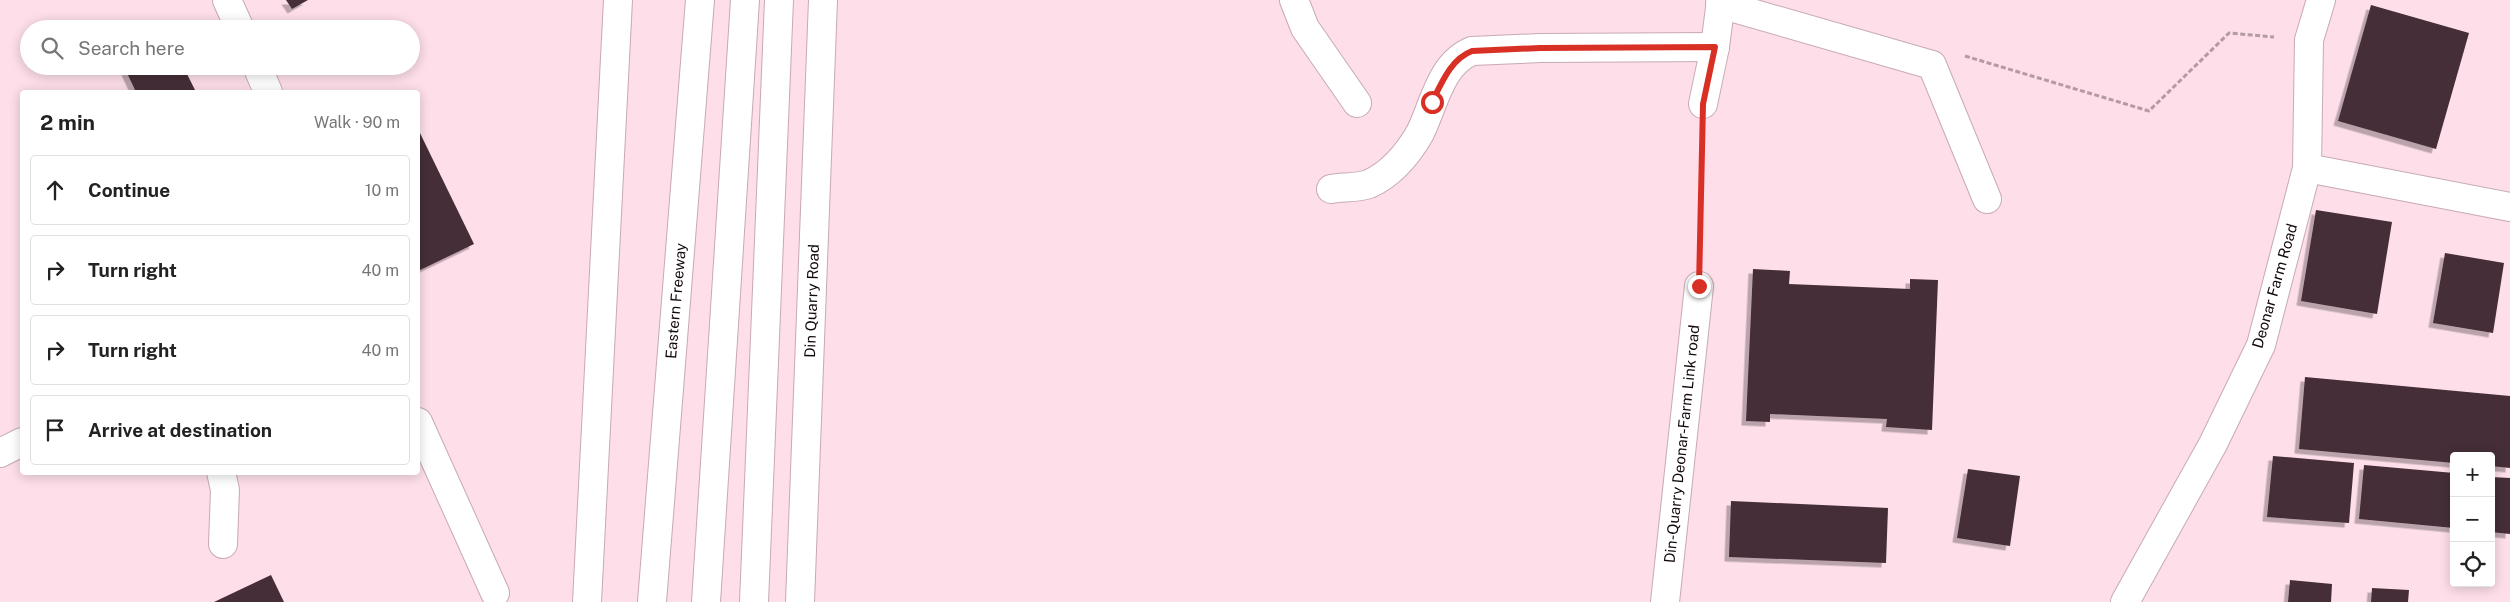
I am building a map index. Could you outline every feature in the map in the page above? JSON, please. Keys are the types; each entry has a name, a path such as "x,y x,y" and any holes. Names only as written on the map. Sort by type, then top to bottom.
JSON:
{"main road":[{"path":"227,0 236,20"},
{"path":"587,602 618,0"},
{"name":"Eastern Freeway","path":"652,602 700,0"},
{"path":"706,602 745,0"},
{"path":"754,602 779,0"},
{"name":"Din Quarry Road","path":"800,602 823,0"},
{"path":"1294,0 1305,28 1357,103"},
{"name":"Deonar Farm Road","path":"2125,602 2212,444 2261,345 2307,168 2309,40 2321,0"},
{"path":"1703,104 1715,47 1720,2 1932,65 1987,199"},
{"path":"1331,189 1368,184 1399,164 1420,133 1447,72 1462,55 1472,51 1540,48 1715,47"},
{"path":"261,75 267,90"},
{"path":"2307,168 2510,207"},
{"name":"Din-Quarry Deonar-Farm Link road","path":"1665,602 1699,286"},
{"path":"420,426 495,593"},
{"path":"0,453 20,443"},
{"path":"222,475 225,490 223,544"}],"path":[{"path":"1959,54 2150,111 2229,34 2309,40"},
{"path":"1699,286 1703,104"}],"building":[{"path":"286,0 308,0 292,9"},
{"path":"2371,5 2469,33 2436,149 2338,121"},
{"path":"128,75 188,75 195,90 135,90"},
{"path":"420,133 474,244 420,270"},
{"path":"2316,210 2392,222 2377,314 2301,301"},
{"path":"2445,253 2504,263 2493,333 2433,323"},
{"path":"1753,269 1790,271 1789,284 1910,289 1910,279 1938,280 1932,430 1886,427 1887,419 1770,414 1770,422 1746,421"},
{"path":"2305,377 2510,396 2510,468 2495,466 2495,452 2450,452 2450,463 2299,449"},
{"path":"2273,456 2354,463 2349,523 2267,517"},
{"path":"2364,465 2450,473 2450,528 2359,519"},
{"path":"1968,469 2020,476 2010,546 1957,538"},
{"path":"2495,477 2510,478 2510,534 2495,532"},
{"path":"1731,501 1888,508 1886,563 1729,557"},
{"path":"271,575 284,602 214,602"},
{"path":"2290,580 2332,584 2331,602 2288,602"},
{"path":"2372,588 2409,590 2408,602 2371,602"}],"route":[{"path":"1432,102 1447,72 1462,55 1472,51 1540,48 1715,47 1703,104 1699,286"}]}
